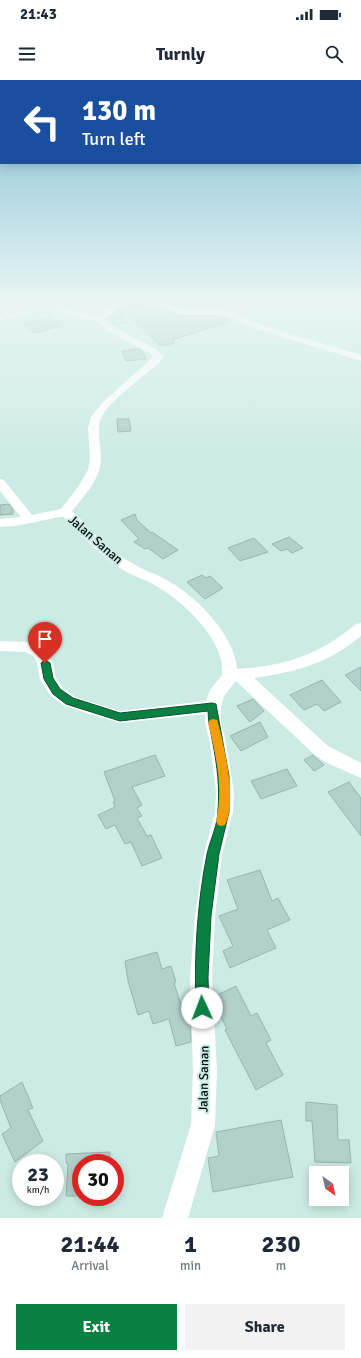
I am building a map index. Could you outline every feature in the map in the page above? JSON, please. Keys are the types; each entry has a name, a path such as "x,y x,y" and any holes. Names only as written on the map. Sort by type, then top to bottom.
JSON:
{"street":[{"path":"65,512 89,479 93,470 95,462 94,427 96,418 104,407 156,361 158,357 156,354"},
{"path":"348,354 361,358"},
{"path":"0,483 30,519"},
{"name":"Jalan Sanan","path":"0,523 65,512 71,516 94,541 128,567 166,585 190,604 208,623 221,641 234,675 216,694 212,707 213,723 218,743 225,792 224,812 213,854 205,916 201,977 205,1071 203,1125 175,1218"},
{"path":"234,675 299,664 318,657 343,643 361,628"},
{"path":"0,646 29,647 40,653 45,663 48,679 56,691 69,701 92,709 120,717 212,707"},
{"path":"234,675 322,751 361,771"}],"building":[{"path":"123,354 144,354 146,359 126,361"},
{"path":"117,419 129,419 131,431 118,432"},
{"path":"9,504 13,510 13,514 0,515 0,505"},
{"path":"135,514 137,520 151,533 152,532 178,550 163,559 148,548 145,549 134,542 139,539 121,520"},
{"path":"289,537 303,548 292,553 287,549 281,551 272,544"},
{"path":"254,538 268,552 240,561 228,548"},
{"path":"202,575 206,578 210,576 223,588 205,599 187,582"},
{"path":"361,667 361,691 345,675"},
{"path":"322,680 341,702 324,711 317,704 304,710 290,695"},
{"path":"253,699 264,711 250,722 237,706"},
{"path":"260,722 268,737 241,751 230,736"},
{"path":"155,755 165,776 132,787 142,805 137,808 142,816 137,818 147,836 151,835 162,858 142,866 131,842 125,844 115,825 106,829 98,815 115,807 113,802 115,801 104,772"},
{"path":"313,755 324,765 314,771 304,760"},
{"path":"287,769 297,786 261,799 251,781"},
{"path":"349,782 361,798 361,836 328,792"},
{"path":"260,870 272,901 278,898 290,920 267,930 276,948 230,968 223,951 233,946 219,916 238,909 227,880"},
{"path":"157,952 162,969 171,966 176,982 174,983 185,1017 190,1015 191,1042 176,1046 169,1019 153,1024 149,1011 138,1015 128,981 125,961"},
{"path":"236,986 251,1016 257,1013 271,1040 266,1043 283,1075 256,1090 225,1030 227,1029 215,1005 215,996"},
{"path":"22,1082 33,1108 28,1110 43,1141 26,1154 12,1154 12,1156 2,1134 11,1128 0,1100 0,1096"},
{"path":"306,1102 337,1105 338,1140 349,1140 351,1163 315,1162 312,1121 306,1121"},
{"path":"281,1120 293,1177 213,1192 208,1158 219,1156 216,1132"},
{"path":"110,1152 110,1154 72,1154 72,1196 66,1196 68,1163 66,1163 66,1154"}],"slow traffic":[{"path":"213,723 218,743 225,792 224,812 221,821"}],"route":[{"path":"45,663 48,679 56,691 69,701 120,717 212,707 213,723 218,743 225,792 224,812 213,854 205,916 201,977 202,1008"}]}
